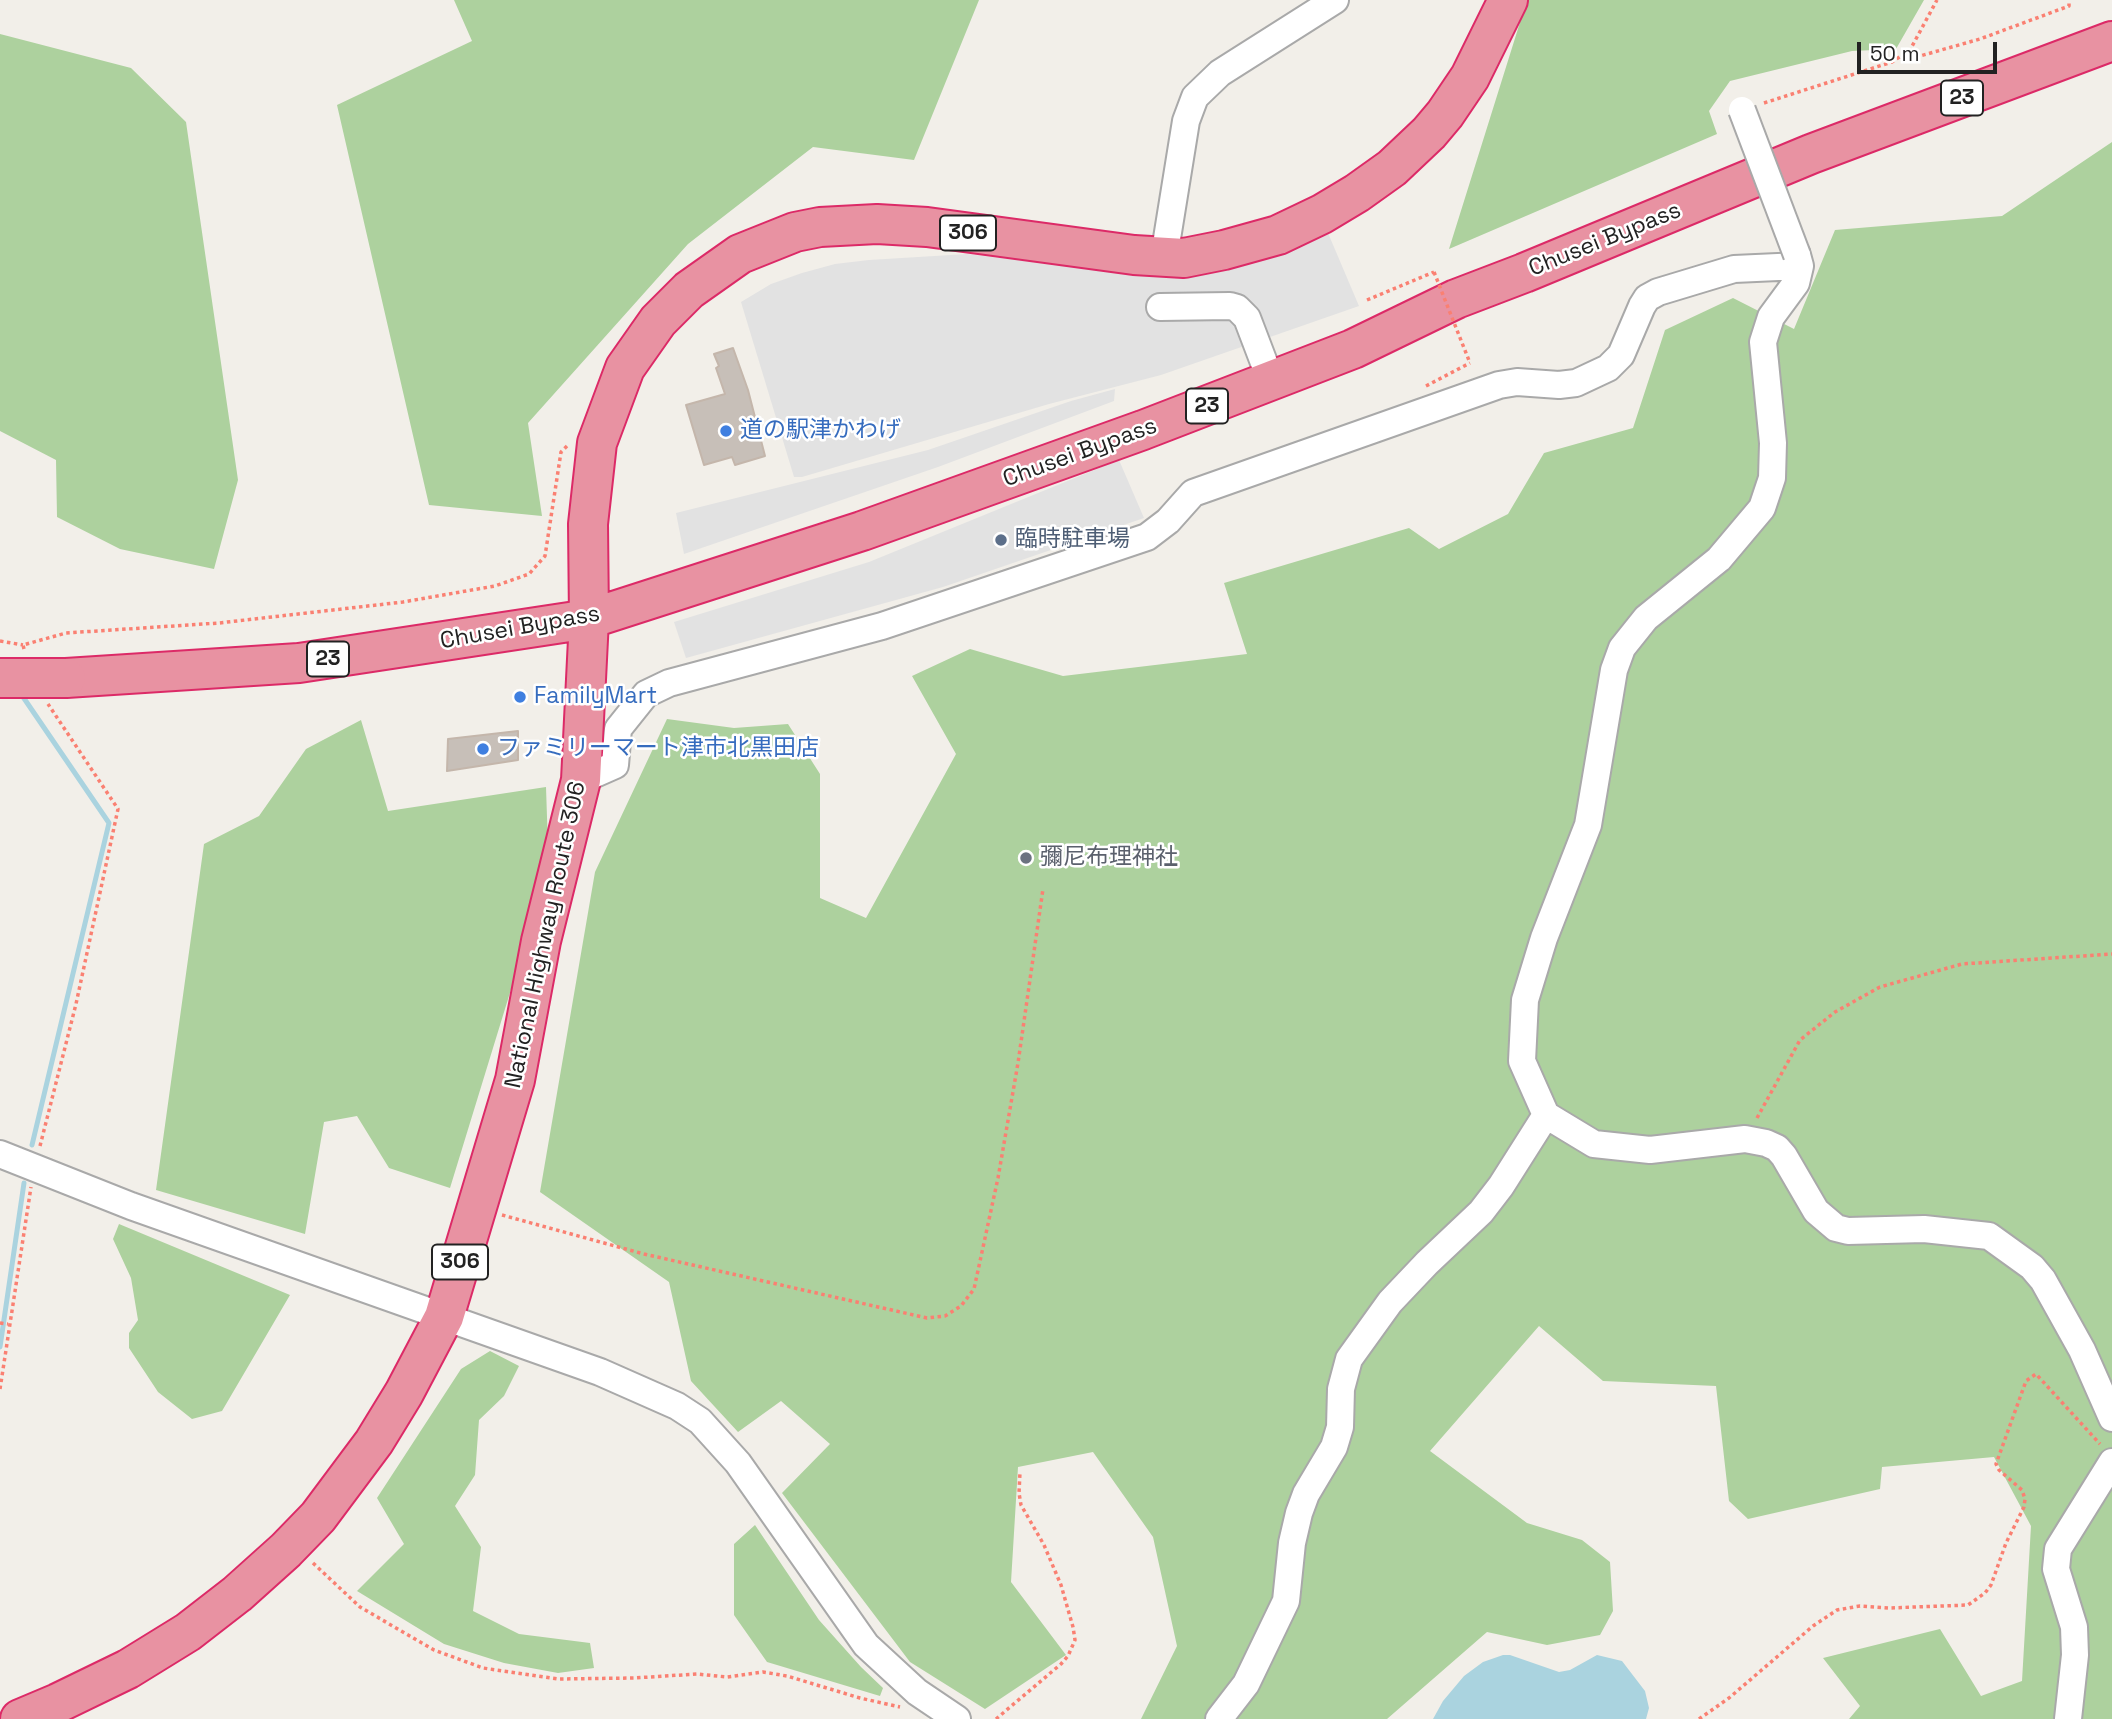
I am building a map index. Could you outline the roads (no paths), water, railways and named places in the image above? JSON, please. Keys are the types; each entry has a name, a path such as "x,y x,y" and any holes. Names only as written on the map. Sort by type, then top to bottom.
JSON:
{"highway":[{"name":"National Highway Route 306","path":"20,1719 128,1669 188,1632 237,1594 292,1544 318,1517 374,1442 404,1393 444,1317 515,1080 541,941 581,780 589,619 588,524 597,443 625,368 658,321 712,272 740,254 795,232 846,225 927,227 1134,255 1184,258 1278,235 1322,214 1357,193 1392,168 1429,133 1455,100 1480,58 1508,0"},
{"path":"1811,155 2112,19"},
{"name":"Chusei Bypass","path":"14,667 55,689 299,663 589,619 862,531 1143,430 1353,349 1456,299 1811,155 2112,41"},
{"path":"1811,155 1929,127 2112,61"}],"street":[{"path":"1164,257 1186,121 1195,97 1220,73 1335,0"},
{"path":"1742,110 1799,260 1796,283 1771,317 1763,342 1773,443 1772,478 1762,508 1719,559 1646,618 1622,648 1614,670 1588,825 1544,938 1525,1000 1522,1061 1546,1115 1594,1144 1650,1150 1745,1139 1766,1143 1777,1148 1784,1156 1816,1211 1836,1228 1849,1231 1924,1230 1989,1236 2032,1267 2065,1317 2112,1418"},
{"path":"581,780 615,765 618,729 646,694 669,683 882,626 1147,537 1168,521 1193,493 1500,385 1517,382 1559,385 1576,383 1608,368 1621,355 1642,306 1658,292 1734,269 1799,260"},
{"path":"1160,307 1237,308 1247,318 1271,380"},
{"path":"1219,1719 1246,1684 1286,1601 1292,1543 1299,1514 1306,1494 1334,1447 1340,1427 1341,1389 1349,1359 1390,1302 1481,1212 1501,1186 1546,1115"},
{"path":"0,1154 34,1169 600,1372 647,1391 700,1421 738,1463 866,1645 917,1692 957,1719"},
{"path":"2068,1719 2075,1655 2074,1627 2056,1569 2057,1549 2109,1455"}],"water":[{"path":"1503,1655 1559,1672 1570,1670 1597,1655 1622,1661 1645,1691 1649,1708 1646,1719 1433,1719 1443,1701 1464,1676 1483,1662"}],"waterway":[{"path":"19,691 109,823 32,1145"},
{"path":"0,1347 24,1183"}],"place":[{"name":"道の駅津かわげ","path":"726,431"},
{"name":"臨時駐車場","path":"1001,540"},
{"name":"FamilyMart","path":"520,697"},
{"name":"ファミリーマート津市北黒田店","path":"483,749"},
{"name":"彌尼布理神社","path":"1026,858"}]}
